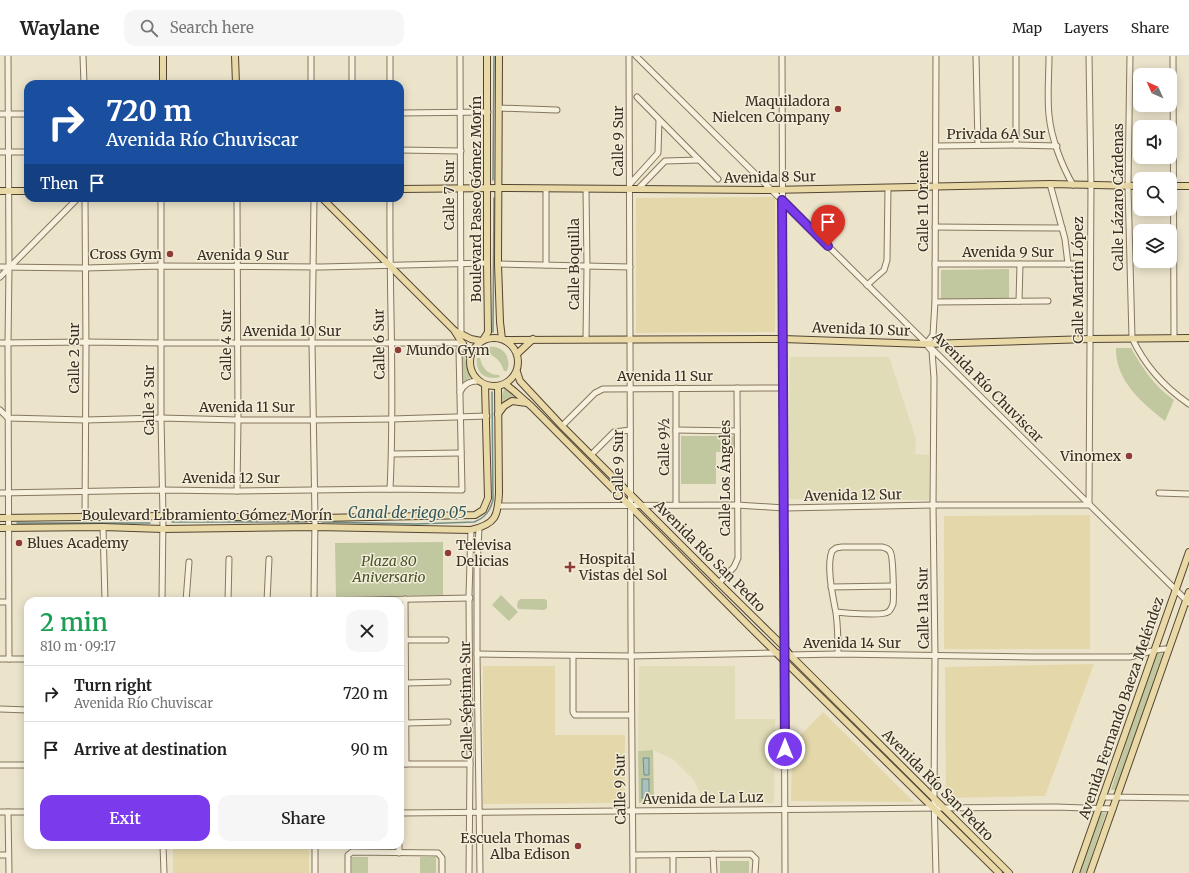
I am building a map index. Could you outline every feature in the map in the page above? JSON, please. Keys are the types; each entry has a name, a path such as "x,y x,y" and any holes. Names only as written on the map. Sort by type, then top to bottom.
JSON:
{"main road":[{"path":"163,56 163,80"},
{"path":"235,56 236,80"},
{"name":"Boulevard Paseo Gómez Morín","path":"482,341 488,332 487,56"},
{"name":"Boulevard Paseo Gómez Morín","path":"499,56 498,264 500,322 503,339"},
{"name":"Avenida 8 Sur","path":"404,190 488,188 586,189 630,187 638,189 771,190 1050,184 1133,186"},
{"path":"1177,186 1189,186"},
{"path":"0,192 24,191"},
{"path":"326,202 454,330 470,356 471,369 478,381 485,385 502,385 514,377 517,372 517,354 514,348 503,339 489,338 482,341 476,345 470,356"},
{"path":"454,330 474,340 482,341"},
{"name":"Avenida 10 Sur","path":"503,339 783,339 926,344 1132,338 1189,338"},
{"path":"517,354 533,339"},
{"name":"Avenida Río San Pedro","path":"517,372 520,381 562,426 784,647 784,656 999,873"},
{"name":"Boulevard Libramiento Gómez Morín","path":"0,518 163,516 315,518 475,515 486,506 488,498 485,385"},
{"name":"Avenida Río San Pedro","path":"502,385 514,390 528,403 630,506 784,656 934,798 1009,873"},
{"name":"Boulevard Libramiento Gómez Morín","path":"0,528 103,527 163,530 315,527 471,530 479,528 494,518 498,506 498,414 502,385"},
{"path":"498,414 504,406 512,401 528,403"},
{"name":"Avenida Fernando Baeza Meléndez","path":"1076,873 1189,552"},
{"name":"Avenida Fernando Baeza Meléndez","path":"1090,873 1169,649 1188,602 1189,592"}],"street":[{"path":"8,56 8,658"},
{"path":"83,56 84,80"},
{"path":"311,56 311,80"},
{"path":"352,56 352,80"},
{"path":"390,56 390,80"},
{"name":"Calle 7 Sur","path":"460,56 461,334"},
{"name":"Calle 9 Sur","path":"630,56 630,506 633,873"},
{"name":"Avenida Río Chuviscar","path":"636,56 1188,602"},
{"path":"782,56 784,647"},
{"name":"Calle 11 Oriente","path":"926,344 933,335 935,302 936,56"},
{"path":"976,56 978,146"},
{"path":"1016,56 1016,145"},
{"path":"1049,56 1049,115 1057,146 1066,172 1073,185"},
{"name":"Calle Martín López","path":"1089,56 1091,185 1089,505"},
{"name":"Calle Lázaro Cárdenas","path":"1130,56 1128,186 1132,338"},
{"path":"1172,172 1173,56"},
{"path":"637,97 718,179"},
{"path":"499,108 557,110"},
{"path":"404,113 488,112"},
{"path":"0,114 24,114"},
{"path":"630,187 658,152 659,120"},
{"name":"Privada 6A Sur","path":"936,146 1057,146"},
{"path":"404,150 461,151"},
{"path":"0,152 24,152"},
{"path":"638,189 665,161 699,160"},
{"path":"1050,184 1066,244 1068,264"},
{"path":"867,285 884,270 887,260 888,188"},
{"path":"546,189 546,265"},
{"name":"Calle Boquilla","path":"586,189 586,339"},
{"path":"0,277 74,202"},
{"name":"Calle 2 Sur","path":"85,202 85,518"},
{"name":"Calle 3 Sur","path":"161,202 162,597"},
{"name":"Calle 4 Sur","path":"237,202 237,491"},
{"path":"314,202 312,343 315,518 314,597"},
{"name":"Calle 6 Sur","path":"390,202 392,342 392,454 390,489"},
{"path":"1172,216 1174,338"},
{"path":"935,227 1062,228"},
{"name":"Avenida 9 Sur","path":"0,267 314,267 487,263"},
{"path":"498,264 630,267"},
{"name":"Avenida 9 Sur","path":"935,264 1080,264"},
{"path":"1019,301 1020,264"},
{"path":"935,302 1048,301"},
{"path":"1132,338 1138,351 1154,373 1179,397 1189,404"},
{"name":"Avenida 10 Sur","path":"0,343 463,343"},
{"path":"392,454 461,453 459,350 463,343"},
{"name":"Calle 11a Sur","path":"926,344 932,351 934,378 934,808 936,873"},
{"path":"460,393 465,384 472,381 478,381"},
{"name":"Calle 9½","path":"676,388 676,505"},
{"name":"Calle Los Ángeles","path":"719,583 738,561 737,388"},
{"name":"Avenida 11 Sur","path":"562,426 598,391 603,389 783,388"},
{"path":"0,410 8,418"},
{"name":"Avenida 11 Sur","path":"8,418 85,420 161,418 314,420 487,416"},
{"path":"591,455 614,432 630,430"},
{"path":"676,430 737,431"},
{"name":"Avenida 12 Sur","path":"0,493 162,490 462,490 461,453"},
{"path":"1159,493 1189,494"},
{"name":"Avenida 12 Sur","path":"498,506 676,505 784,508 933,505 1089,505"},
{"path":"103,527 105,597"},
{"name":"Calle Séptima Sur","path":"479,528 477,568 477,654 480,873"},
{"name":"Calle Séptima Sur","path":"468,873 471,530"},
{"path":"836,612 887,613 892,605 893,586 892,554 888,549 882,547 842,547 834,550 831,554 831,587 836,612 838,654"},
{"path":"228,597 229,559"},
{"path":"267,597 269,559"},
{"path":"186,597 189,562"},
{"path":"831,587 893,586"},
{"path":"470,598 406,599 406,764 470,764"},
{"path":"0,602 8,602"},
{"path":"406,640 446,640"},
{"name":"Avenida 14 Sur","path":"477,654 573,656 784,656 838,654 1046,658 1130,657 1143,654 1154,649 1169,649"},
{"path":"573,656 573,712 575,715 631,715"},
{"path":"784,656 785,873"},
{"path":"0,658 24,658"},
{"path":"406,682 448,682"},
{"path":"0,709 24,710"},
{"path":"406,723 448,722"},
{"path":"0,765 24,765"},
{"path":"1102,797 1189,798"},
{"name":"Avenida de La Luz","path":"404,813 1098,807 1113,809"},
{"path":"0,812 24,812"},
{"path":"8,812 9,873"},
{"path":"163,849 164,873"},
{"path":"315,849 315,873"},
{"path":"348,873 348,855 350,852 438,853 442,858 442,873"},
{"path":"713,854 714,873"},
{"path":"633,855 751,854 756,859 755,873"},
{"path":"0,855 8,855"},
{"path":"673,855 673,873"}],"shaded area":[{"path":"790,357 889,357 916,439 915,454 929,455 929,500 788,499"},
{"path":"639,666 735,666 735,719 775,719 774,803 704,803 694,780 673,759 653,750 638,751"}],"green space":[{"path":"1009,269 1009,298 941,299 941,270"},
{"path":"488,347 498,348 505,353 508,361 507,371 504,371 499,361 494,356 483,354 482,351"},
{"path":"1116,348 1131,348 1150,377 1167,395 1174,400 1165,421 1139,398 1125,380 1117,360"},
{"path":"461,349 471,377 461,384"},
{"path":"477,358 480,358 482,365 486,370 492,374 499,375 500,377 490,378 482,374 479,371"},
{"path":"504,389 510,391 517,398 509,399 503,404 502,396"},
{"path":"681,436 735,436 735,452 716,452 716,484 681,484"},
{"name":"Plaza 80 Aniversario","path":"443,542 443,595 336,597 335,543"},
{"path":"501,595 518,612 509,621 492,605"},
{"path":"521,599 545,599 547,601 547,608 544,610 519,609 517,607 518,601"},
{"path":"1155,652 1163,654 1116,790 1111,790"},
{"path":"653,750 654,802 639,803 638,751"},
{"path":"1099,813 1106,813 1086,873 1078,873"},
{"path":"352,857 368,857 368,873 352,873"},
{"path":"420,857 436,857 436,873 420,873"},
{"path":"720,861 749,861 749,873 720,873"}],"sand":[{"path":"775,197 775,332 636,333 636,198"},
{"path":"1090,515 1090,649 944,649 944,516"},
{"path":"1094,664 1045,796 946,798 945,667"},
{"path":"483,666 555,666 555,735 625,735 625,803 483,804"},
{"path":"823,712 914,802 791,801 792,744"},
{"path":"173,849 309,849 309,873 173,873"}],"water":[{"path":"643,758 649,758 649,775 644,775"},
{"path":"642,779 649,779 649,798 642,798"}],"waterway":[{"path":"493,180 494,56"},
{"name":"Canal de riego 05","path":"493,332 494,198"},
{"name":"Canal de riego 05","path":"322,522 416,524 474,522 484,516 489,511 493,500 492,392"},
{"path":"172,522 307,522"},
{"path":"17,523 150,523"}],"place":[{"name":"Maquiladora Nielcen Company","path":"838,109"},
{"name":"Cross Gym","path":"170,254"},
{"name":"Mundo Gym","path":"398,350"},
{"name":"Vinomex","path":"1129,456"},
{"name":"Blues Academy","path":"19,543"},
{"name":"Televisa Delicias","path":"448,553"},
{"name":"Hospital Vistas del Sol","path":"570,567"},
{"name":"Escuela Thomas Alba Edison","path":"578,846"}],"route":[{"path":"785,749 782,200 828,246"}]}
